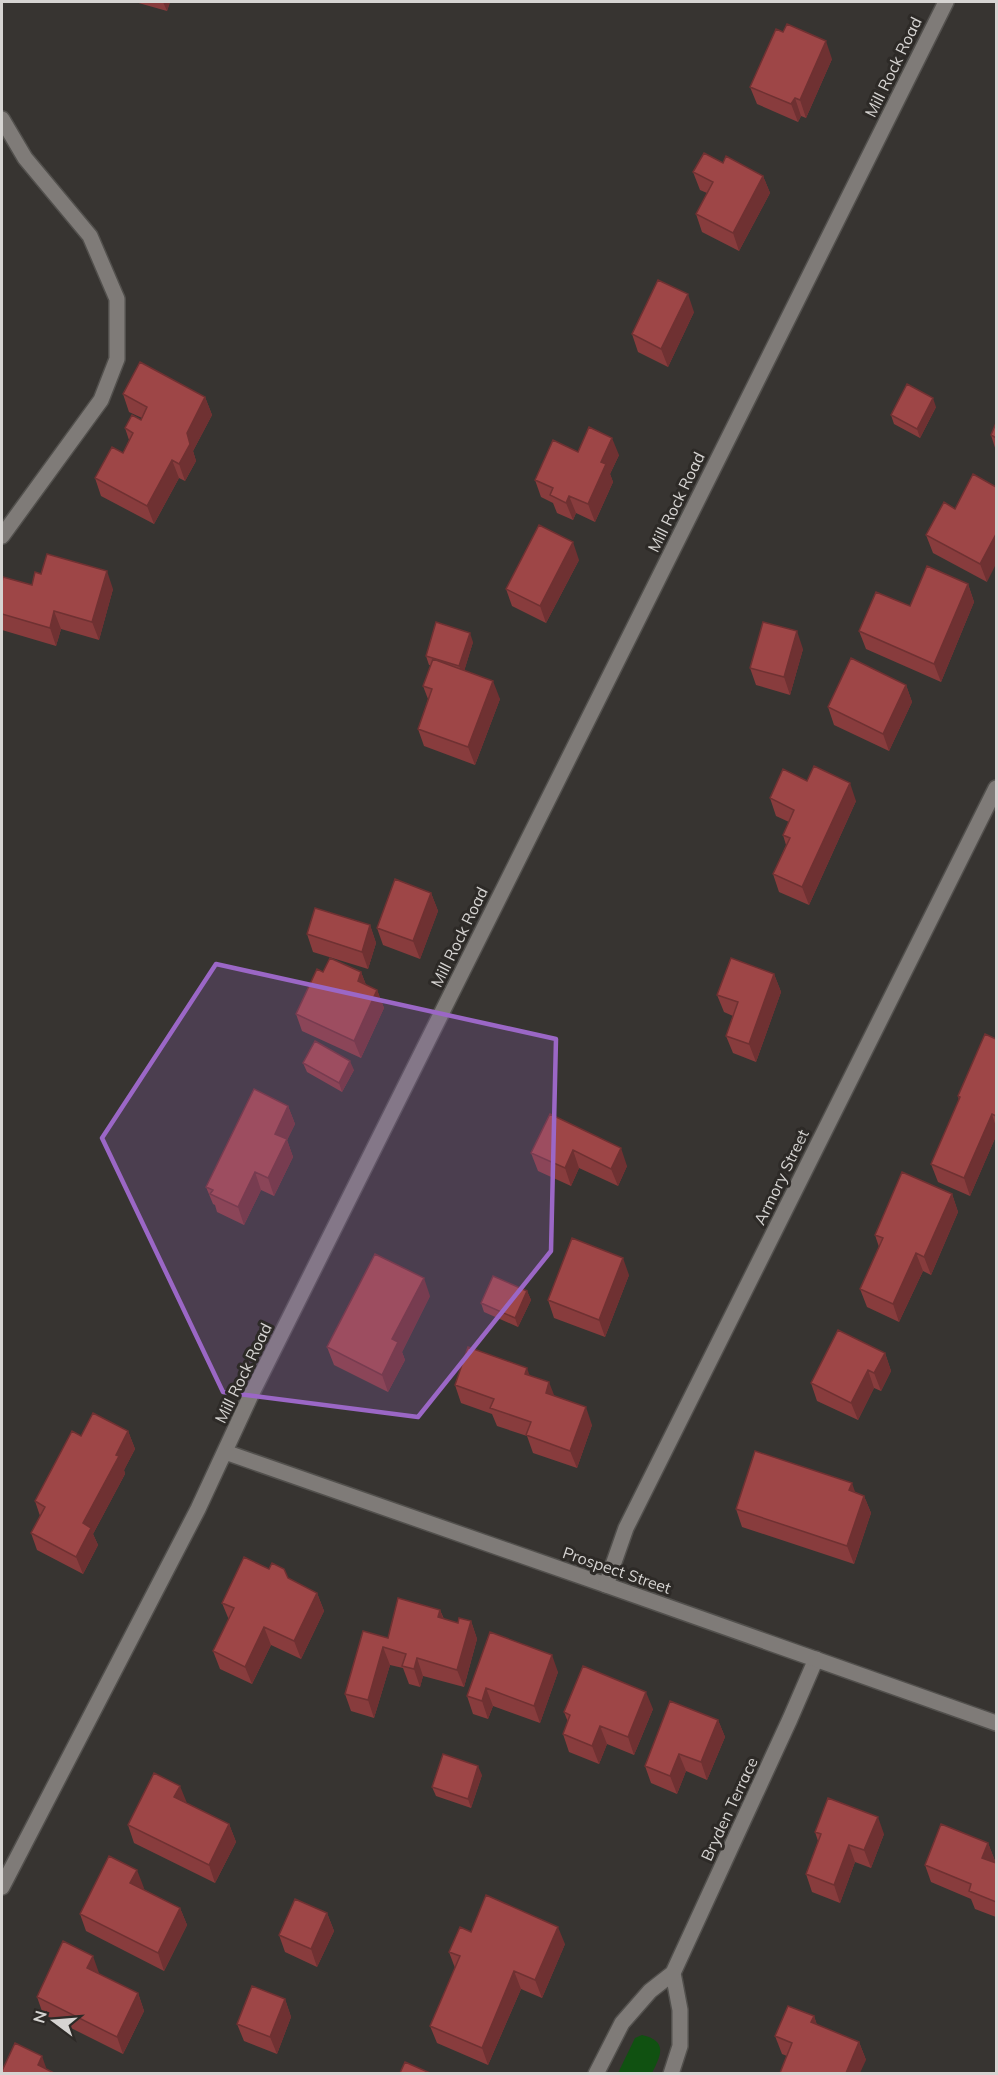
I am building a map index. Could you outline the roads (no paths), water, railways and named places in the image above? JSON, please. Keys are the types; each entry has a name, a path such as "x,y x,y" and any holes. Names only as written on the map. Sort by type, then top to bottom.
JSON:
{"street":[{"name":"Mill Rock Road","path":"2,1887 193,1520 246,1406 946,2"},
{"path":"2,119 25,158 90,236 117,299 117,359 101,400 2,536"},
{"name":"Armory Street","path":"606,1586 626,1528 996,788"},
{"name":"Prospect Street","path":"225,1452 996,1723"},
{"name":"Bryden Terrace","path":"596,2073 622,2023 650,1991 673,1973 816,1659"},
{"path":"671,2073 680,2046 680,2010 673,1973"}]}
